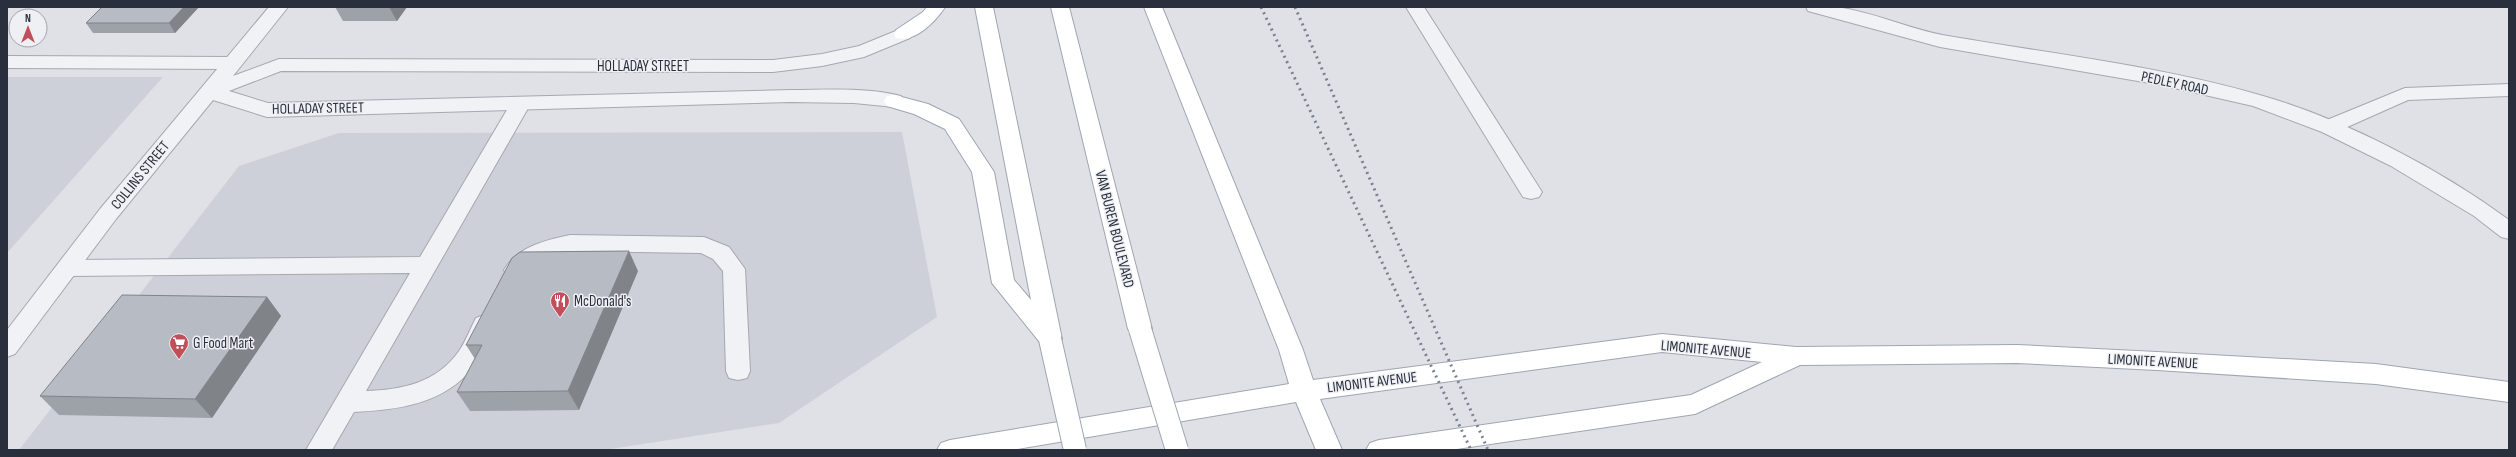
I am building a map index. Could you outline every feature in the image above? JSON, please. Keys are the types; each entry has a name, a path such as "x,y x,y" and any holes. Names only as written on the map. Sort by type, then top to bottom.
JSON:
{"main road":[{"path":"903,34 930,16 936,7"},
{"path":"984,7 1050,339 1075,450"},
{"name":"VAN BUREN BOULEVARD","path":"1060,7 1140,329 1177,450"},
{"path":"1153,7 1291,350 1304,391 1329,450"},
{"path":"894,100 921,109 952,124 983,172 1003,282 1050,339"},
{"name":"LIMONITE AVENUE","path":"950,450 1304,391 1662,344 1796,356 2018,354 2376,374 2509,392"},
{"name":"LIMONITE AVENUE","path":"1379,450 1695,404 1796,356"}],"street":[{"name":"COLLINS STREET","path":"7,348 69,268 108,214 279,7"},
{"path":"1415,7 1531,192"},
{"name":"PEDLEY ROAD","path":"1815,7 1940,41 2161,79 2258,101 2330,127 2398,161 2482,211 2509,232"},
{"name":"HOLLADAY STREET","path":"209,92 279,65 774,66 822,60 864,51 903,34"},
{"path":"7,62 233,62"},
{"path":"2330,127 2405,94 2509,90"},
{"name":"HOLLADAY STREET","path":"209,92 267,110 791,96 854,97 894,100"},
{"path":"319,450 521,103"},
{"path":"347,402 402,399 428,390 463,364 514,270 543,249 570,244 704,245 721,253 734,269 738,371"},
{"path":"69,268 428,265"}],"shaded area":[{"path":"7,77 163,77 7,253"},
{"path":"902,132 937,317 779,423 604,450 19,450 239,166 339,133"}],"building":[{"path":"102,7 184,7 169,23 86,23"},
{"name":"McDonald's","path":"629,251 568,391 457,392 482,345 466,345 512,258 520,252"},
{"path":"122,295 267,297 195,399 40,396"}],"railway":[{"path":"1261,7 1471,450"},
{"path":"1295,7 1488,450"}],"place":[{"name":"McDonald's","path":"560,318"},
{"name":"G Food Mart","path":"179,360"}]}
